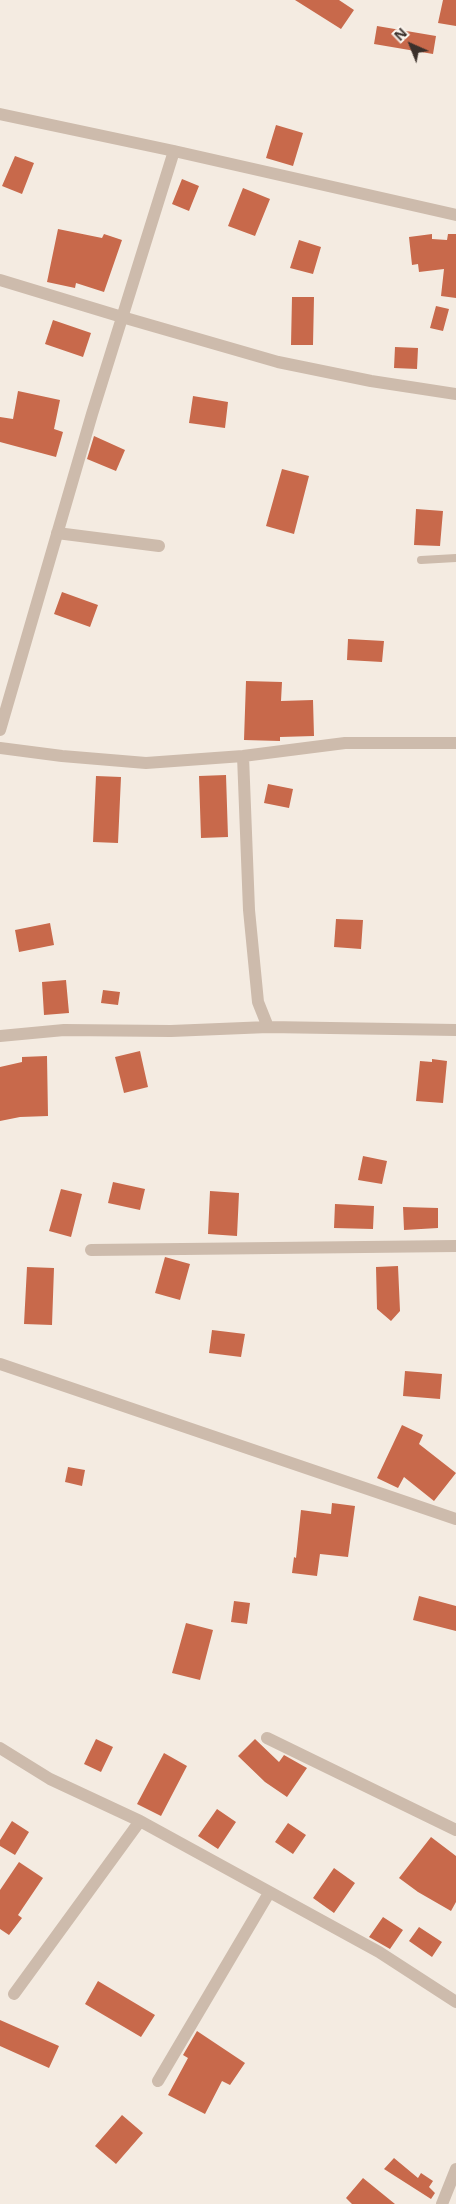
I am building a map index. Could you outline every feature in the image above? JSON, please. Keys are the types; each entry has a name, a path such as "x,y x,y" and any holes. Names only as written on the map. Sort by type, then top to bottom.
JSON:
{"street":[{"path":"0,114 174,151 456,215"},
{"path":"0,730 57,533 174,151"},
{"path":"0,280 122,318 278,362 372,381 456,394"},
{"path":"57,533 160,546"},
{"path":"0,748 62,756 146,763 243,756 345,743 456,743"},
{"path":"243,756 249,910 258,1002 268,1027"},
{"path":"0,1036 64,1030 171,1031 268,1027 456,1030"},
{"path":"91,1250 456,1246"},
{"path":"0,1364 456,1519"},
{"path":"267,1738 456,1830"},
{"path":"0,1748 50,1779 140,1821 379,1952 456,2002"},
{"path":"14,1994 140,1821"},
{"path":"158,2081 269,1893"},
{"path":"442,2204 456,2170"}],"lane":[{"path":"421,560 456,558"}],"building":[{"path":"295,0 339,0 354,10 341,29"},
{"path":"443,0 456,0 456,26 438,23"},
{"path":"377,26 436,36 433,54 374,44"},
{"path":"276,125 303,133 293,166 266,158"},
{"path":"15,156 34,163 22,194 2,186"},
{"path":"182,179 199,186 189,211 172,204"},
{"path":"243,188 270,199 255,236 228,226"},
{"path":"58,229 102,238 104,234 122,240 104,292 76,283 75,288 47,282"},
{"path":"432,234 432,239 447,240 448,234 456,234 456,298 441,296 444,269 419,272 418,264 412,265 409,237"},
{"path":"299,240 321,247 313,274 290,268"},
{"path":"292,297 314,297 313,345 291,345"},
{"path":"436,306 449,309 443,331 430,328"},
{"path":"53,320 91,333 83,357 45,344"},
{"path":"395,347 418,348 417,369 394,368"},
{"path":"18,391 60,400 54,429 63,432 56,457 0,442 0,417 13,419"},
{"path":"193,396 228,402 225,428 189,423"},
{"path":"94,436 125,450 116,471 87,459"},
{"path":"282,469 309,476 294,534 266,526"},
{"path":"416,509 443,511 440,546 414,545"},
{"path":"62,592 98,605 90,627 54,614"},
{"path":"348,639 384,641 382,662 347,660"},
{"path":"246,681 282,682 281,701 313,700 314,736 280,737 280,741 244,740"},
{"path":"226,775 228,837 201,838 199,776"},
{"path":"96,776 121,777 118,843 93,842"},
{"path":"268,784 293,789 289,808 264,803"},
{"path":"336,919 363,920 361,949 334,947"},
{"path":"50,923 54,945 19,952 15,930"},
{"path":"66,980 69,1013 44,1015 42,982"},
{"path":"103,990 120,992 118,1005 101,1003"},
{"path":"140,1051 148,1087 124,1093 115,1057"},
{"path":"47,1056 48,1116 20,1117 0,1121 0,1067 22,1062 22,1057"},
{"path":"432,1059 447,1061 443,1103 416,1101 420,1061 432,1062"},
{"path":"363,1156 387,1161 382,1184 358,1180"},
{"path":"113,1182 145,1189 140,1210 108,1203"},
{"path":"61,1189 82,1194 71,1237 49,1231"},
{"path":"210,1191 239,1193 237,1236 208,1234"},
{"path":"335,1204 374,1206 373,1229 334,1228"},
{"path":"403,1207 438,1208 438,1228 404,1230"},
{"path":"165,1257 190,1264 180,1300 155,1293"},
{"path":"398,1266 400,1311 391,1321 377,1309 376,1267"},
{"path":"27,1267 54,1268 52,1325 24,1324"},
{"path":"212,1330 245,1334 241,1357 209,1353"},
{"path":"405,1371 442,1374 440,1399 403,1396"},
{"path":"402,1425 423,1435 419,1444 456,1473 434,1501 404,1477 398,1488 377,1478"},
{"path":"68,1467 85,1470 82,1486 65,1482"},
{"path":"332,1503 355,1506 348,1557 320,1554 317,1576 292,1573 294,1557 296,1558 301,1510 331,1514"},
{"path":"419,1596 456,1606 456,1631 413,1620"},
{"path":"234,1601 250,1603 247,1624 231,1622"},
{"path":"186,1623 213,1630 200,1680 172,1673"},
{"path":"96,1739 113,1747 101,1772 84,1764"},
{"path":"255,1739 279,1762 284,1755 307,1768 287,1797 265,1782 238,1756"},
{"path":"164,1753 187,1766 161,1816 137,1804"},
{"path":"217,1809 236,1822 218,1849 198,1836"},
{"path":"12,1821 29,1832 15,1855 0,1846 0,1840"},
{"path":"288,1823 306,1835 293,1854 275,1842"},
{"path":"431,1837 456,1856 456,1902 451,1911 418,1892 399,1878"},
{"path":"19,1862 43,1878 18,1915 22,1918 9,1935 0,1929 0,1890"},
{"path":"334,1868 355,1883 334,1913 313,1898"},
{"path":"383,1917 403,1930 390,1949 369,1937"},
{"path":"419,1927 442,1942 432,1957 409,1941"},
{"path":"98,1981 155,2015 141,2037 85,2004"},
{"path":"0,2020 59,2046 49,2068 0,2046"},
{"path":"197,2031 245,2063 230,2085 222,2081 205,2114 168,2095 188,2058 183,2055"},
{"path":"122,2115 143,2133 116,2164 95,2146"},
{"path":"394,2158 418,2178 421,2173 433,2181 429,2187 435,2193 431,2199 384,2169"},
{"path":"363,2178 395,2204 352,2204 346,2198"}]}
